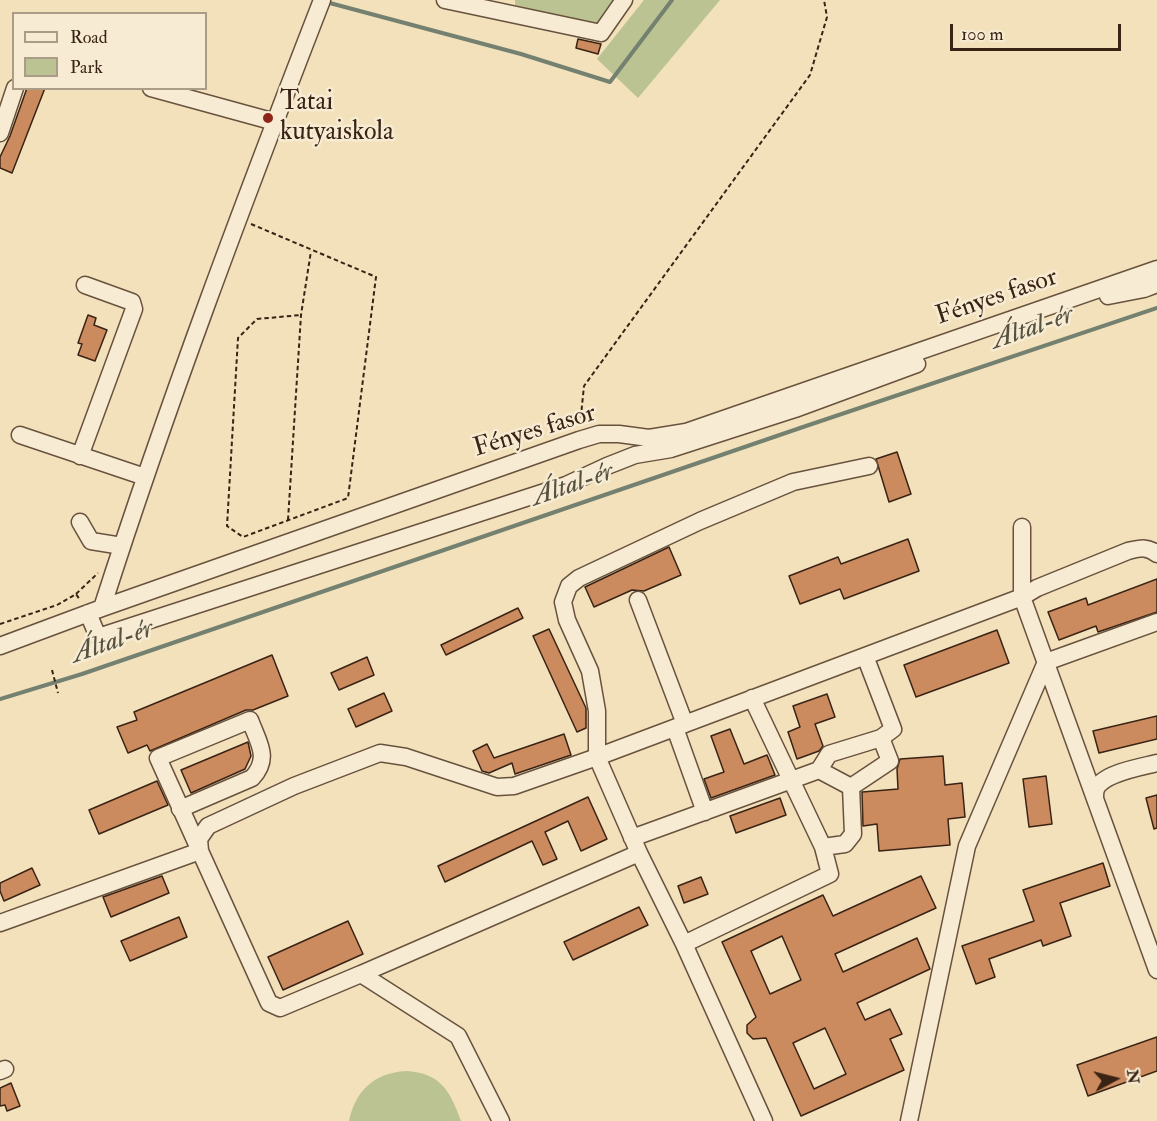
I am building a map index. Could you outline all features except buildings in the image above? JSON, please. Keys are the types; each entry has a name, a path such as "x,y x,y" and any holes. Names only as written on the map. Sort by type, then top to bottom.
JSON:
{"street":[{"path":"445,0 601,33 624,0"},
{"path":"320,5 237,219 122,546 95,610 98,637 566,485 635,455 671,449 795,409 1112,294 1144,289 1157,284"},
{"path":"0,133 14,90"},
{"path":"158,90 275,122"},
{"name":"Fényes fasor","path":"0,646 95,610 579,440 599,434 649,438 686,432 1157,269"},
{"path":"80,456 134,309 132,302 86,285"},
{"path":"20,435 145,477"},
{"path":"764,1121 597,757 597,711 590,671 567,620 563,602 568,586 579,578 700,521 793,482 869,466"},
{"path":"80,522 91,540 122,546"},
{"path":"1022,527 1022,597 1157,970"},
{"path":"200,851 200,839 208,826 294,786 380,753 406,757 460,777 497,787 514,786 1022,597 1037,588 1140,547 1151,549 1157,554"},
{"path":"638,600 680,726 705,812"},
{"path":"909,1121 967,846 1046,662 1157,622"},
{"path":"180,809 252,778 259,770 263,760 250,720 158,758 180,809 269,1003 280,1008 361,974 705,812 819,770 829,754 881,738 894,729 865,656"},
{"path":"684,944 830,874 823,847 752,698"},
{"path":"851,787 890,761 881,738"},
{"path":"1095,799 1096,789 1104,780 1119,773 1157,763"},
{"path":"819,770 851,787"},
{"path":"823,847 845,843 853,834 851,787"},
{"path":"0,923 200,851"},
{"path":"361,974 458,1036 501,1121"}],"path":[{"path":"579,440 584,386 810,75 827,17 824,0"},
{"path":"237,219 376,277 348,498 243,537 227,526 238,338 257,319 301,315"},
{"path":"288,520 301,315 311,250"},
{"path":"0,624 57,605 76,594 97,575 101,567"},
{"path":"76,594 95,610"},
{"path":"52,670 58,693"}],"green space":[{"path":"515,0 617,0 595,26 515,5"},
{"path":"644,0 720,0 638,98 597,59"},
{"path":"406,1071 428,1075 443,1086 453,1101 461,1121 349,1121 356,1100 368,1085 385,1075"}],"waterway":[{"path":"326,2 521,54 610,82 672,0"},
{"name":"Által-ér","path":"0,699 82,674 1157,308"}],"place":[{"name":"Tatai kutyaiskola","path":"268,118"}]}
